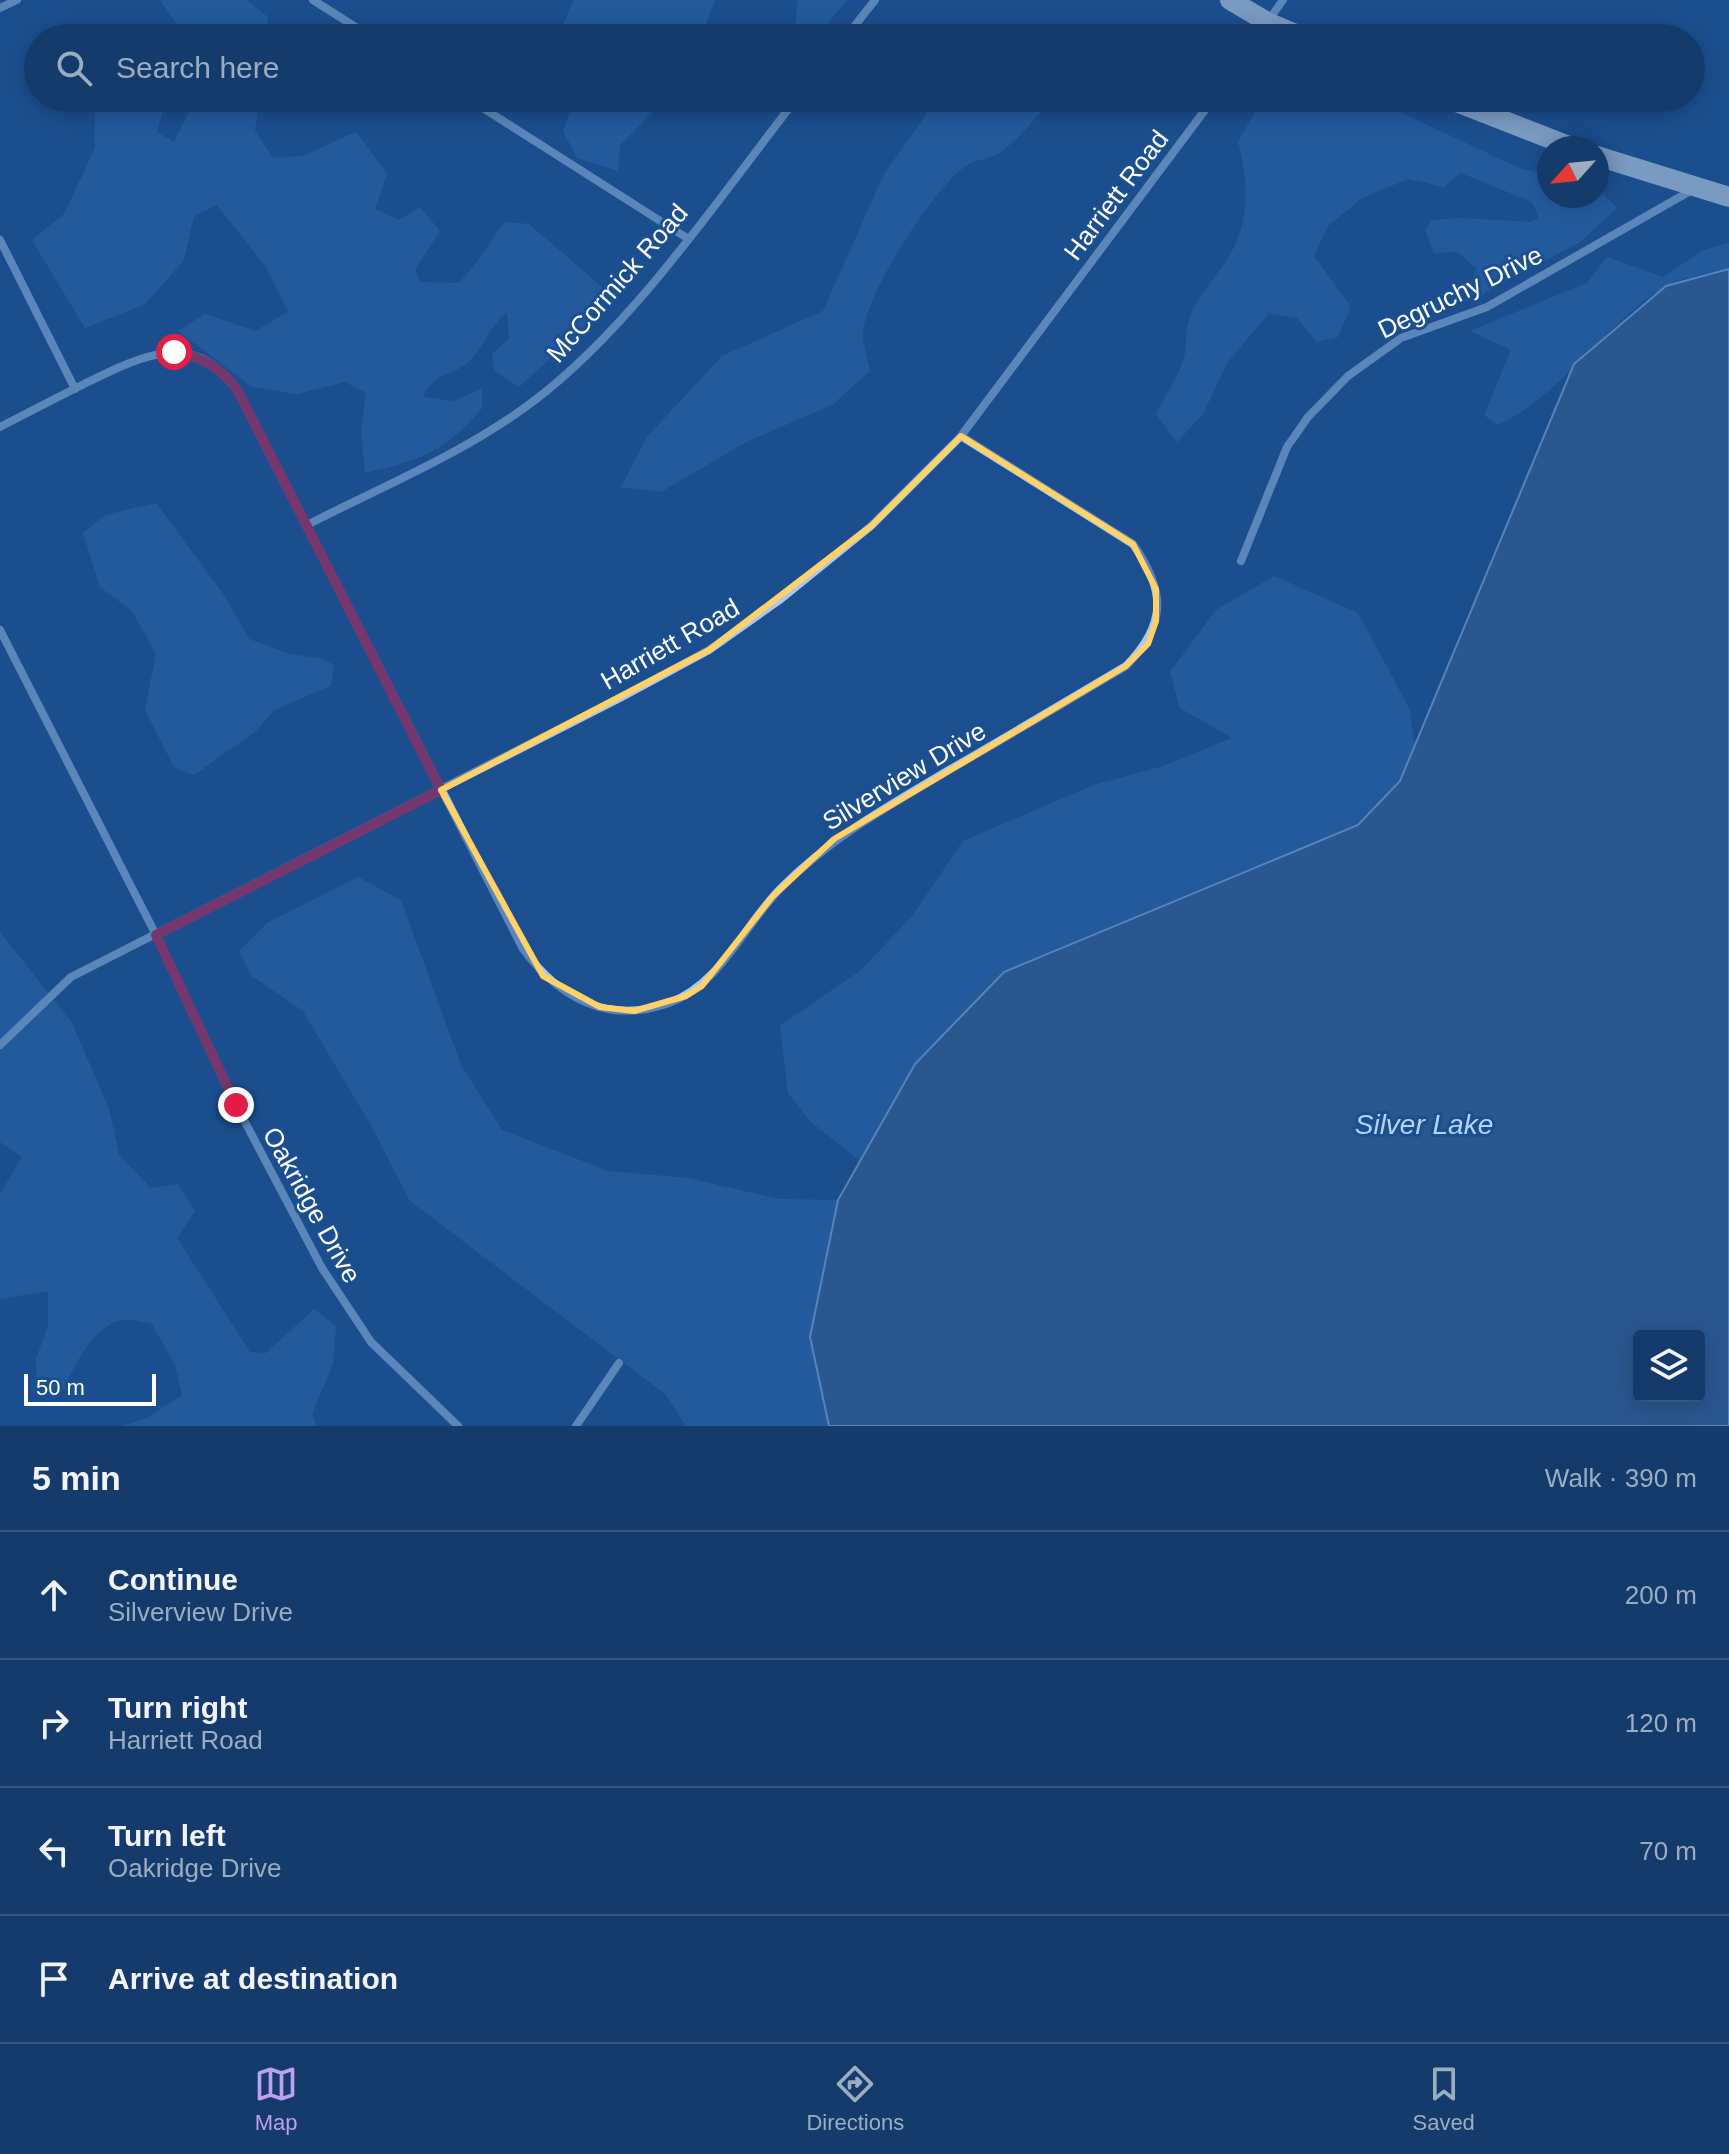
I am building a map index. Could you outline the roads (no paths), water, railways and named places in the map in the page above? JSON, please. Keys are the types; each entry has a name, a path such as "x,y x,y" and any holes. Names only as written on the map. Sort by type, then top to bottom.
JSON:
{"main road":[{"path":"1230,0 1255,24"},
{"path":"1482,112 1543,136"},
{"path":"1609,160 1729,197"}],"street":[{"path":"0,8 17,0"},
{"path":"313,0 351,24"},
{"path":"856,24 875,0"},
{"path":"1265,24 1283,0"},
{"path":"489,112 687,238"},
{"name":"McCormick Road","path":"307,525 476,438 538,398 617,322 786,112"},
{"name":"Harriett Road","path":"0,1045 71,977 709,650 781,599 871,526 961,436 1204,112"},
{"name":"Degruchy Drive","path":"1241,561 1287,447 1308,417 1348,376 1401,338 1487,307 1697,187"},
{"path":"0,240 75,389 0,427"},
{"name":"Silverview Drive","path":"75,389 133,360 160,353 174,352 209,362 222,371 239,393 504,913 543,976 569,996 600,1007 634,1011 667,1004 702,986 773,896 834,839 1126,666 1148,644 1156,621 1156,589 1149,566 1133,544 961,436"},
{"name":"Oakridge Drive","path":"0,630 156,935 236,1105 322,1268 371,1342 458,1426"},
{"path":"576,1426 619,1363"}],"water":[{"name":"Silver Lake","path":"1729,269 1729,1426 829,1426 810,1337 838,1200 915,1064 1004,972 1358,825 1400,781 1574,364 1666,286"}]}
